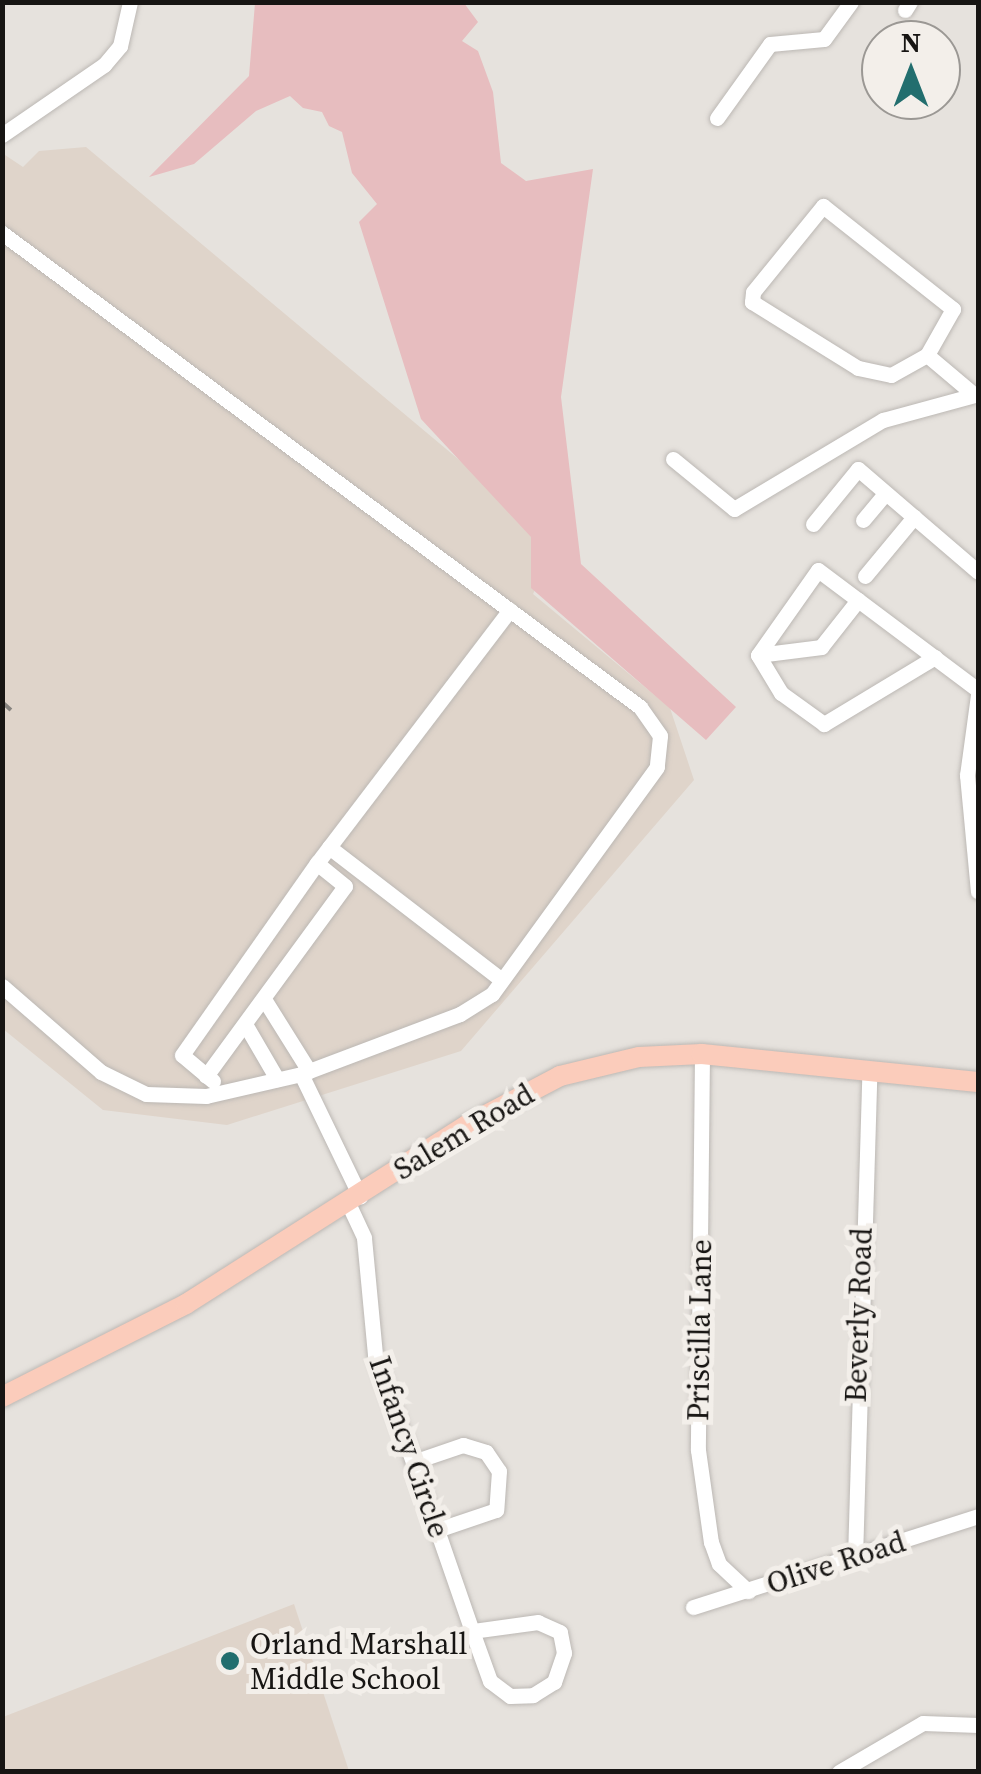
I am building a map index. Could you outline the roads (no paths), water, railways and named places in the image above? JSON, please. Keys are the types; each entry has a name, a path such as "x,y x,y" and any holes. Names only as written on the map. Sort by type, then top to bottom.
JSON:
{"main road":[{"name":"Salem Road","path":"2,1397 186,1304 467,1125 560,1076 640,1057 702,1054 978,1082"}],"street":[{"path":"2,135 104,66 120,46 130,2"},
{"path":"717,118 770,44 824,39 851,2"},
{"path":"822,206 952,309 927,355 891,375 858,368 752,302 753,292 822,206"},
{"path":"2,232 640,707 660,736 658,767 502,980 460,1014 277,1080 225,1092 146,1094 100,1072 2,986"},
{"path":"927,355 974,395"},
{"path":"673,458 734,509 813,457 882,420 974,395"},
{"path":"813,524 858,469 978,572"},
{"path":"864,520 886,493"},
{"path":"865,576 914,517"},
{"path":"758,656 818,570 978,692 968,775 978,891"},
{"path":"758,656 821,647 858,600"},
{"path":"225,1092 182,1055 317,863 510,610"},
{"path":"758,656 781,693 824,724 934,657"},
{"path":"330,847 502,980"},
{"path":"206,1076 344,886 317,863"},
{"name":"Infancy Circle","path":"264,999 305,1072 354,1199 364,1238 375,1355 472,1631 490,1681 510,1696 533,1695 554,1682 564,1653 560,1632 538,1622 472,1631"},
{"path":"245,1024 277,1080"},
{"name":"Priscilla Lane","path":"702,1054 698,1450 710,1542 718,1564 748,1591"},
{"name":"Beverly Road","path":"855,1558 869,1072"},
{"path":"413,1462 475,1446 500,1471 496,1510 437,1530"},
{"name":"Olive Road","path":"693,1608 978,1516"},
{"path":"839,1772 923,1723 978,1725"}],"railway":[{"path":"2,702 11,710"}],"place":[{"name":"Orland Marshall Middle School","path":"230,1661"}]}
